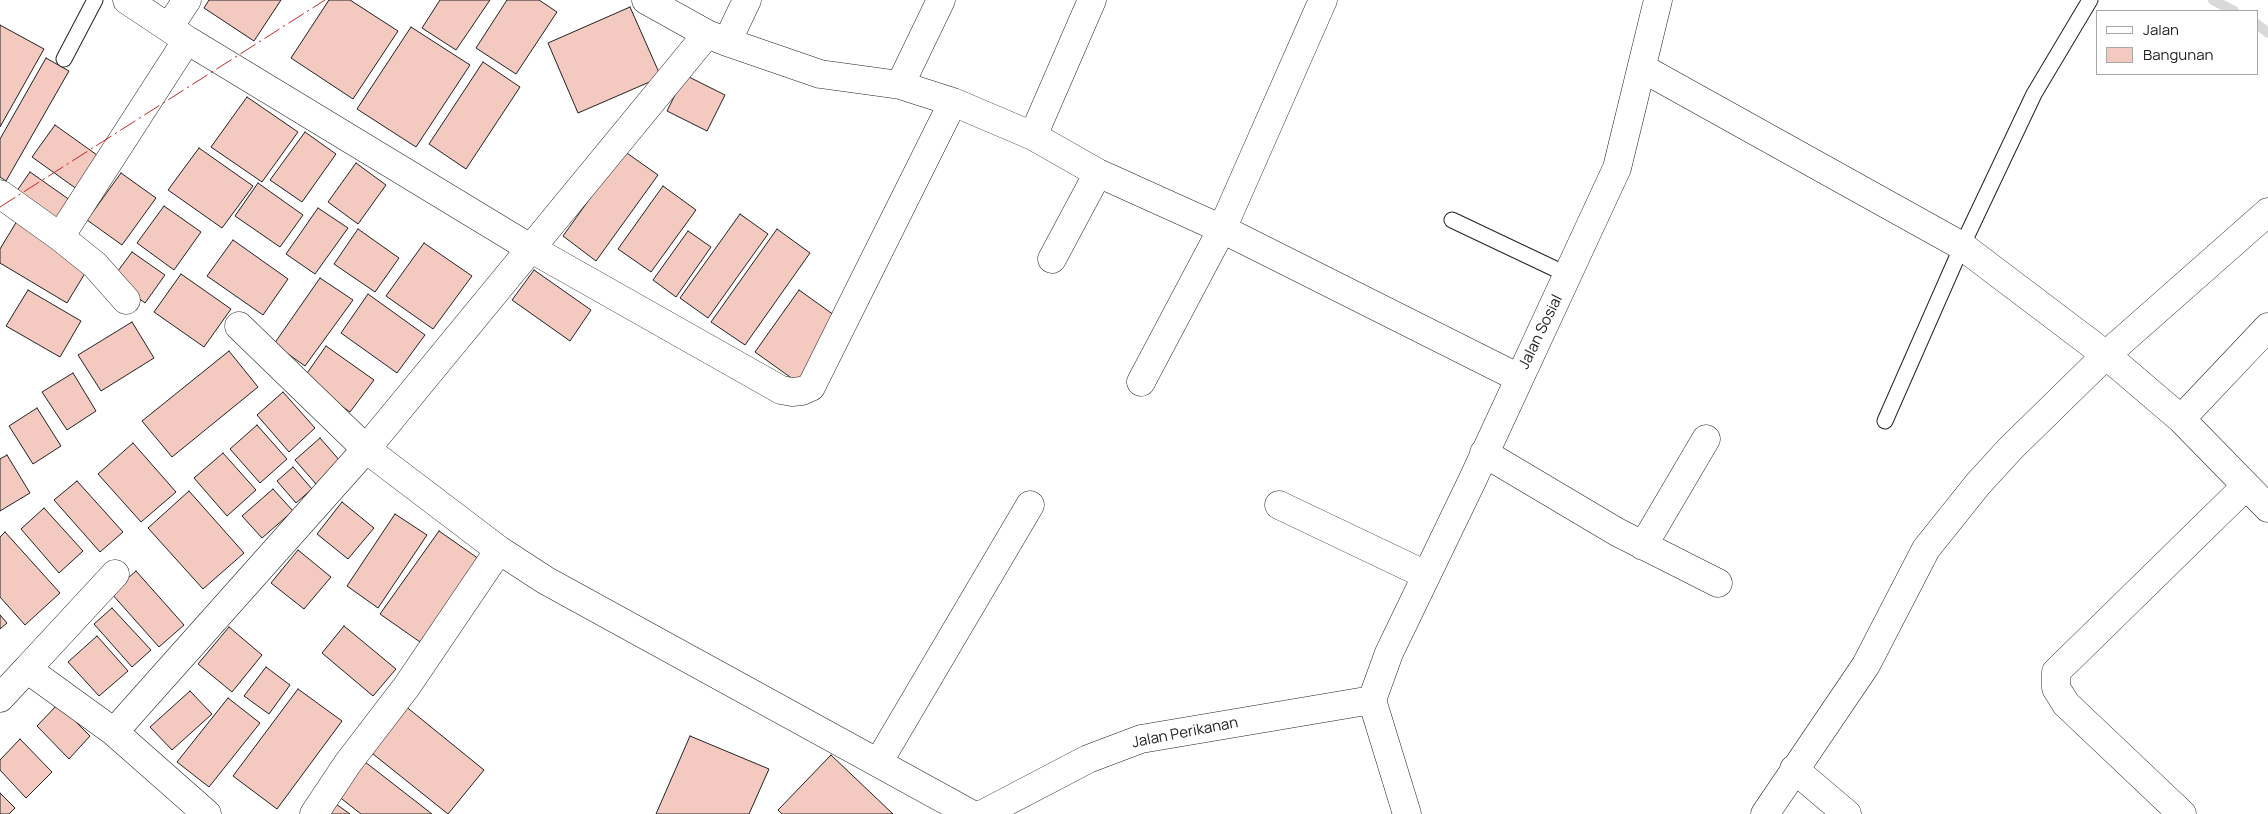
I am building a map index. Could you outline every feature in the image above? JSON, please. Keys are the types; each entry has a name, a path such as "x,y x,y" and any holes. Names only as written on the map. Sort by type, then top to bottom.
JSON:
{"street":[{"path":"127,0 530,248 781,390 792,392 802,391 812,386 953,102"},
{"path":"60,237 178,33 186,0"},
{"path":"646,0 717,38 820,74 900,85 953,102 1033,136 1098,173 1222,229 1519,378"},
{"path":"114,732 366,449 530,248 717,38 747,0"},
{"path":"900,85 941,0"},
{"path":"1033,136 1092,0"},
{"path":"1141,382 1222,229 1323,0"},
{"name":"Jalan Sosial","path":"1372,700 1389,653 1617,168 1658,0"},
{"path":"1642,68 1962,246 2106,355 2181,419 2268,508"},
{"path":"1052,259 1098,173"},
{"path":"0,194 95,265 126,300"},
{"path":"1765,814 1866,665 1926,549 1978,484 2010,449 2106,355 2268,212"},
{"path":"239,326 366,449 499,550 544,580 971,814"},
{"path":"2181,419 2268,327"},
{"path":"1643,546 1706,439"},
{"path":"1484,453 1643,546 1718,583"},
{"path":"2182,814 2066,704 2056,688 2056,672 2246,486"},
{"path":"878,763 1030,505"},
{"path":"1280,505 1426,575"},
{"path":"314,814 348,763 407,686 499,550"},
{"path":"0,698 115,574"},
{"path":"27,669 114,732 207,814"},
{"path":"1372,700 1407,814"},
{"name":"Jalan Perikanan","path":"983,814 1088,759 1141,739 1372,700"},
{"path":"1794,769 1847,814"}],"lane":[{"path":"64,59 95,0"},
{"path":"1885,421 1962,246 2034,94 2090,0"},
{"path":"1452,220 1568,275"}],"building":[{"path":"209,0 281,0 254,41 204,8"},
{"path":"329,0 350,0 398,31 353,99 291,58"},
{"path":"440,0 490,0 456,50 422,28"},
{"path":"507,0 539,0 557,12 516,74 476,48"},
{"path":"630,7 661,77 578,113 548,43"},
{"path":"0,25 44,49 0,127"},
{"path":"411,27 470,65 416,147 357,109"},
{"path":"46,58 69,71 6,181 0,177 0,139"},
{"path":"483,62 520,87 466,169 429,144"},
{"path":"685,75 725,95 707,131 667,111"},
{"path":"247,97 298,132 262,182 211,147"},
{"path":"55,125 104,160 81,192 32,157"},
{"path":"305,132 336,154 302,202 270,180"},
{"path":"199,148 253,186 222,228 168,190"},
{"path":"624,151 658,175 596,261 563,236"},
{"path":"356,163 386,185 358,224 328,202"},
{"path":"30,172 77,205 61,228 14,195"},
{"path":"121,173 156,198 122,245 87,220"},
{"path":"258,183 303,215 280,247 235,216"},
{"path":"663,186 696,210 651,272 618,249"},
{"path":"164,206 201,232 174,270 137,243"},
{"path":"318,208 348,228 315,274 286,254"},
{"path":"740,214 768,234 708,318 680,298"},
{"path":"17,221 90,265 67,303 0,263 0,249"},
{"path":"358,229 399,258 375,292 334,264"},
{"path":"777,229 810,253 745,345 711,322"},
{"path":"688,231 711,247 676,297 653,280"},
{"path":"233,240 288,279 263,315 207,276"},
{"path":"424,243 472,276 433,329 386,296"},
{"path":"132,252 165,275 145,303 112,279"},
{"path":"534,270 591,310 570,341 512,300"},
{"path":"181,274 231,309 204,347 154,312"},
{"path":"320,278 353,300 305,366 274,344"},
{"path":"28,290 81,321 60,357 6,326"},
{"path":"799,290 841,320 797,382 755,352"},
{"path":"368,294 425,335 397,373 341,333"},
{"path":"132,322 154,358 101,391 78,355"},
{"path":"326,346 374,380 350,412 303,379"},
{"path":"229,351 258,387 172,457 142,421"},
{"path":"73,373 96,411 67,430 42,392"},
{"path":"283,392 315,428 289,452 257,415"},
{"path":"37,408 61,446 33,464 9,426"},
{"path":"257,425 287,459 260,483 230,449"},
{"path":"320,438 341,462 316,484 295,460"},
{"path":"133,443 176,492 141,522 98,474"},
{"path":"223,453 256,490 227,516 194,478"},
{"path":"7,455 30,493 0,511 0,459"},
{"path":"293,467 312,489 296,503 277,481"},
{"path":"77,481 123,532 100,552 54,500"},
{"path":"273,489 293,511 262,538 242,516"},
{"path":"189,491 244,553 203,589 148,528"},
{"path":"342,502 374,528 348,559 317,534"},
{"path":"44,508 83,551 59,573 21,529"},
{"path":"395,514 427,535 378,608 347,586"},
{"path":"439,531 479,559 420,642 380,614"},
{"path":"5,532 60,593 25,625 0,597 0,537"},
{"path":"298,550 331,577 304,609 271,583"},
{"path":"136,571 184,625 159,647 111,593"},
{"path":"112,608 151,650 132,667 94,624"},
{"path":"0,615 7,623 0,629"},
{"path":"344,626 396,669 373,696 322,653"},
{"path":"229,627 262,655 232,692 198,664"},
{"path":"97,636 128,671 99,696 68,662"},
{"path":"266,667 290,685 269,714 244,696"},
{"path":"298,689 342,721 277,809 233,776"},
{"path":"190,691 212,714 172,750 150,727"},
{"path":"228,698 260,723 209,787 177,762"},
{"path":"58,704 90,736 69,759 37,726"},
{"path":"404,705 484,770 448,814 368,750"},
{"path":"690,736 769,769 749,814 656,814"},
{"path":"20,739 52,772 26,798 0,770 0,760"},
{"path":"831,755 893,814 782,814 778,810"},
{"path":"360,758 432,814 361,814 333,792"},
{"path":"0,793 15,808 9,814 0,814"},
{"path":"329,799 350,814 318,814"}],"waterway":[{"path":"2213,0 2232,10"},
{"path":"2258,25 2268,33"}],"power":[{"path":"0,207 325,0"}]}
